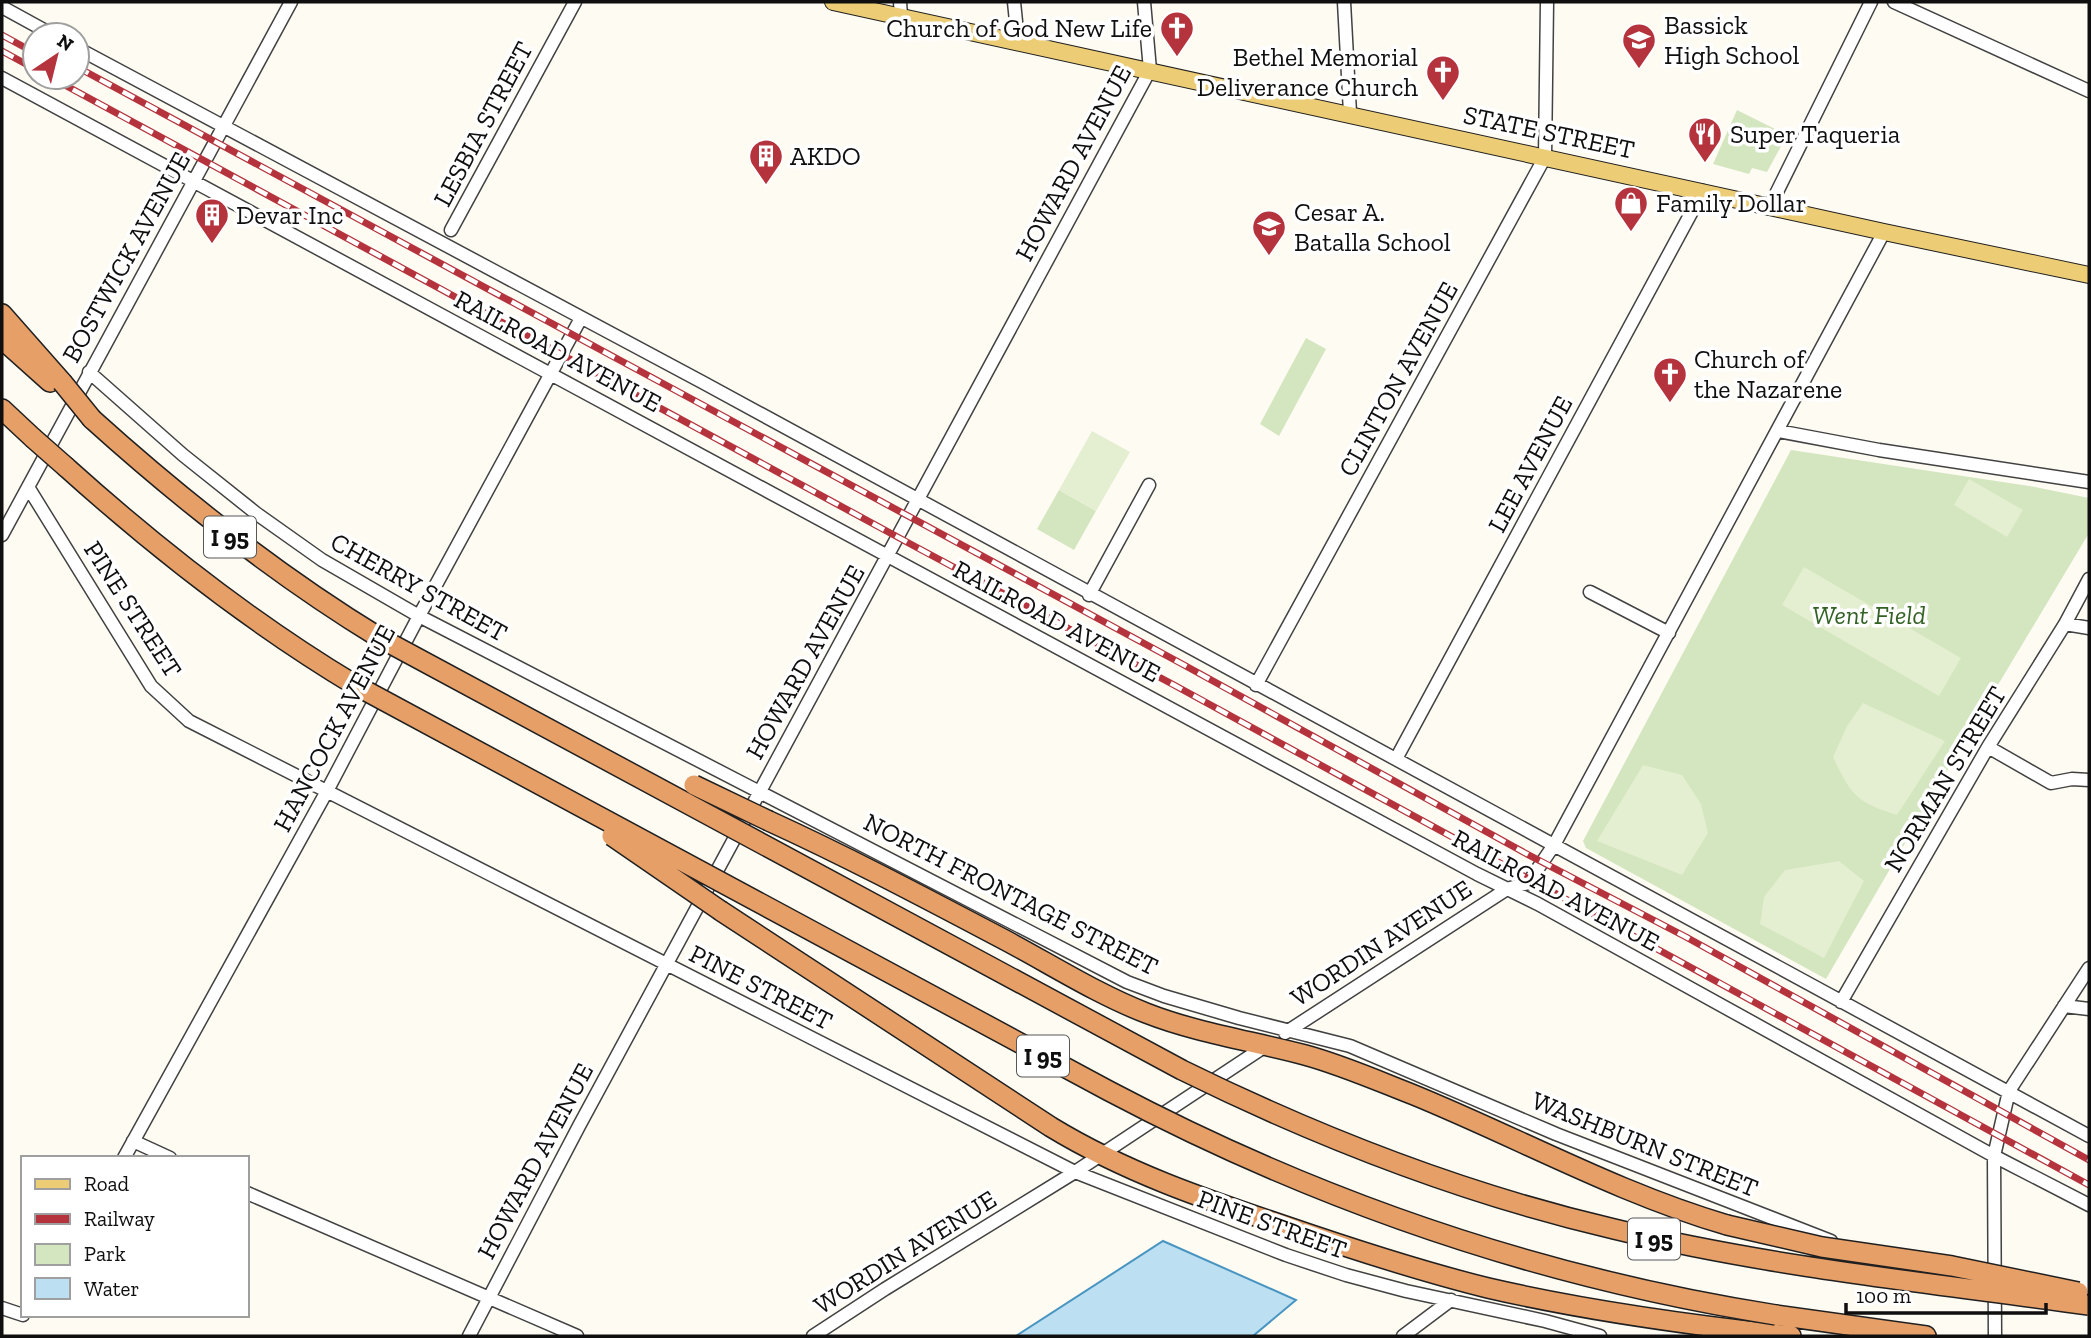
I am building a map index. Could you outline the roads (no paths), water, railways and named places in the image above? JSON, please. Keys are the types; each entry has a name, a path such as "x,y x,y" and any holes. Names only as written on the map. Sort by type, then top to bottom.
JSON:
{"highway":[{"path":"2,314 60,386"},
{"path":"2,339 60,386"},
{"name":"I 95","path":"60,386 92,419 234,540 312,596 380,638 1195,1076 1307,1128 1429,1175 1567,1218 1703,1249 2089,1305"},
{"name":"I 95","path":"2,409 131,525 205,585 285,641 355,685 1132,1104 1234,1154 1322,1192 1468,1244 1545,1267 1639,1290 1732,1308 1926,1336"},
{"path":"2,416 33,438"},
{"path":"664,793 694,785 880,873 1128,1005 1184,1026 1306,1055 1368,1077 1610,1184 1670,1207 1727,1225 1822,1247 1952,1266 2089,1294"},
{"path":"548,791 720,911 1040,1120 1099,1156 1145,1177 1351,1248 1443,1276 1586,1307 1782,1335"}],"main road":[{"name":"STATE STREET","path":"834,2 900,9 1018,41 2089,275"}],"street":[{"name":"BOSTWICK AVENUE","path":"2,535 291,2"},
{"name":"LESBIA STREET","path":"451,230 575,2"},
{"path":"1014,2 1018,41"},
{"name":"HOWARD AVENUE","path":"469,1336 666,964 1150,70 1144,2"},
{"path":"1344,2 1350,113"},
{"name":"CLINTON AVENUE","path":"1256,685 1545,157 1547,2"},
{"path":"1770,206 1871,2"},
{"path":"1894,2 2089,91"},
{"path":"2,8 27,21"},
{"name":"RAILROAD AVENUE","path":"91,56 581,318 2089,1136"},
{"name":"RAILROAD AVENUE","path":"2,78 2089,1205"},
{"name":"LEE AVENUE","path":"1396,760 1703,191"},
{"name":"WORDIN AVENUE","path":"813,1336 1075,1172 1507,889 1528,883 1554,845 1884,232"},
{"name":"HANCOCK AVENUE","path":"125,1156 327,791 581,318"},
{"name":"CHERRY STREET","path":"89,372 183,456 322,561 419,616 760,792"},
{"path":"1778,431 1879,450 2089,482"},
{"path":"1089,594 1149,485"},
{"name":"PINE STREET","path":"28,487 151,686 189,721 1075,1172 1322,1267 1394,1288 1601,1336"},
{"name":"NORMAN STREET","path":"1841,1002 1988,747 2065,624 2089,579"},
{"path":"1590,592 1669,633"},
{"path":"2065,624 2089,628"},
{"path":"1988,747 2051,783 2072,779 2089,780"},
{"name":"NORTH FRONTAGE STREET","path":"760,792 1127,982 1164,996 1288,1031"},
{"path":"1995,1336 1994,1156 2009,1091 2089,968"},
{"path":"2064,1006 2089,1009"},
{"name":"WASHBURN STREET","path":"1288,1031 1350,1046 1556,1134 1830,1241 1994,1269"},
{"path":"133,1141 166,1156"},
{"path":"248,1193 577,1336"},
{"path":"1403,1336 1451,1300"},
{"path":"2,1308 21,1314"}],"water":[{"path":"1163,1241 1296,1300 1253,1336 1016,1336"}],"railway":[{"path":"2,35 21,45"},
{"path":"2,51 21,61"},
{"path":"91,75 1184,665 1525,853 1686,937 2089,1160"},
{"path":"76,91 1174,685 2089,1185"}],"place":[{"name":"Church of God New Life","path":"1177,58"},
{"name":"Bassick High School","path":"1639,70"},
{"name":"Bethel Memorial Deliverance Church","path":"1443,102"},
{"name":"Super Taqueria","path":"1705,164"},
{"name":"AKDO","path":"766,186"},
{"name":"Family Dollar","path":"1631,233"},
{"name":"Devar Inc","path":"212,245"},
{"name":"Cesar A. Batalla School","path":"1269,257"},
{"name":"Church of the Nazarene","path":"1670,404"}],"park label":[{"name":"Went Field","path":"1869,615"}]}
